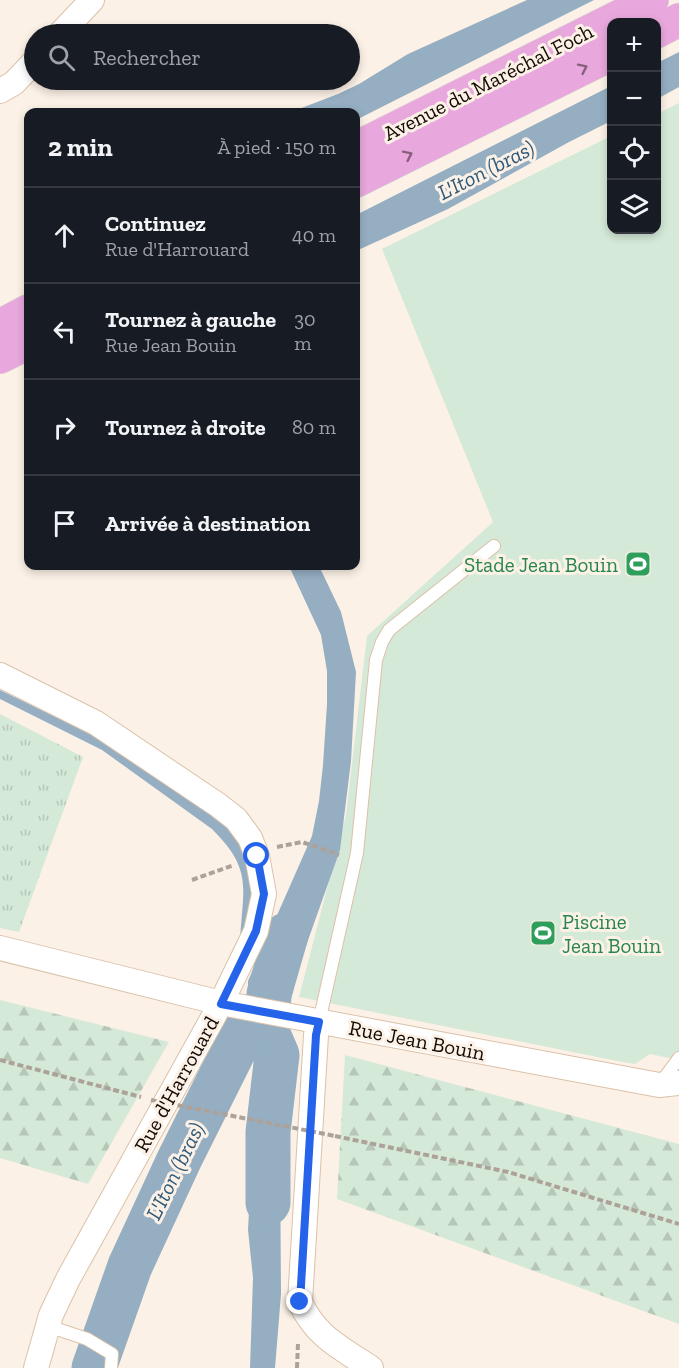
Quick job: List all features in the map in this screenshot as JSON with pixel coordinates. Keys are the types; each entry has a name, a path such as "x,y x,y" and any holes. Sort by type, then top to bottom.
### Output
{"main road":[{"name":"Avenue du Maréchal Foch","path":"360,146 652,0"},
{"path":"661,30 679,20"},
{"name":"Avenue du Maréchal Foch","path":"360,179 607,56"},
{"path":"0,326 24,313"},
{"path":"0,357 24,345"}],"street":[{"path":"69,24 92,0"},
{"path":"0,91 14,83 24,72"},
{"name":"Rue d'Harrouard","path":"0,675 96,723 236,819 250,838 262,874 264,894 229,1005 68,1279 48,1326 36,1368"},
{"name":"Rue Jean Bouin","path":"0,948 229,1005 669,1084 679,1099"},
{"path":"319,1022 315,1044 300,1302 313,1326 319,1332 371,1368"}],"lane":[{"path":"319,1022 357,853 376,660 382,642 389,630 494,546"},
{"path":"669,1084 679,1058"},
{"path":"48,1326 87,1340 112,1354 111,1368"}],"path":[{"path":"302,842 342,856"},
{"path":"192,880 234,865"},
{"path":"0,1060 151,1100 508,1172 679,1224"}],"green space":[{"path":"679,103 679,1060 650,1054 635,1064 299,997 346,815 367,636 493,522 382,249 607,138 607,234 661,234 661,112"},
{"path":"0,714 83,757 19,932 0,928"},
{"path":"0,1000 169,1042 88,1184 0,1158"},
{"path":"345,1055 679,1144 679,1324 337,1199"}],"water":[{"path":"527,0 594,0 360,118 360,108 301,108 346,90 360,90 360,83 408,54"},
{"path":"679,52 679,87 661,97 661,72 661,61"},
{"path":"607,88 607,123 448,209 360,249 360,213"},
{"path":"291,570 321,570 341,612 356,672 351,761 340,850 301,960 291,999 248,989 248,981 312,836 319,801 327,704 327,671 321,635"},
{"path":"0,690 107,742 170,784 229,828 246,853 252,888 247,933 240,940 243,892 240,868 225,843 212,829 102,750 0,699"},
{"path":"236,1026 287,1036 286,1060 291,1073 285,1107 255,1099 256,1044 250,1042 227,1092 202,1087 223,1043 231,1036"},
{"path":"191,1115 212,1120 138,1270 123,1262"},
{"path":"253,1138 279,1144 276,1152 280,1154 281,1294 275,1368 250,1368 253,1278 248,1230"}],"waterway":[{"name":"L'Iton (bras)","path":"268,1203 268,1132 277,1055 267,1032 269,994 286,935"},
{"name":"L'Iton (bras)","path":"94,1368 130,1266 179,1160 242,1034"}],"place":[{"name":"Stade Jean Bouin","path":"638,564"},
{"name":"Piscine Jean Bouin","path":"543,933"}],"route":[{"path":"257,856 264,894 256,931 221,1004 319,1022 316,1035 300,1302"}]}
